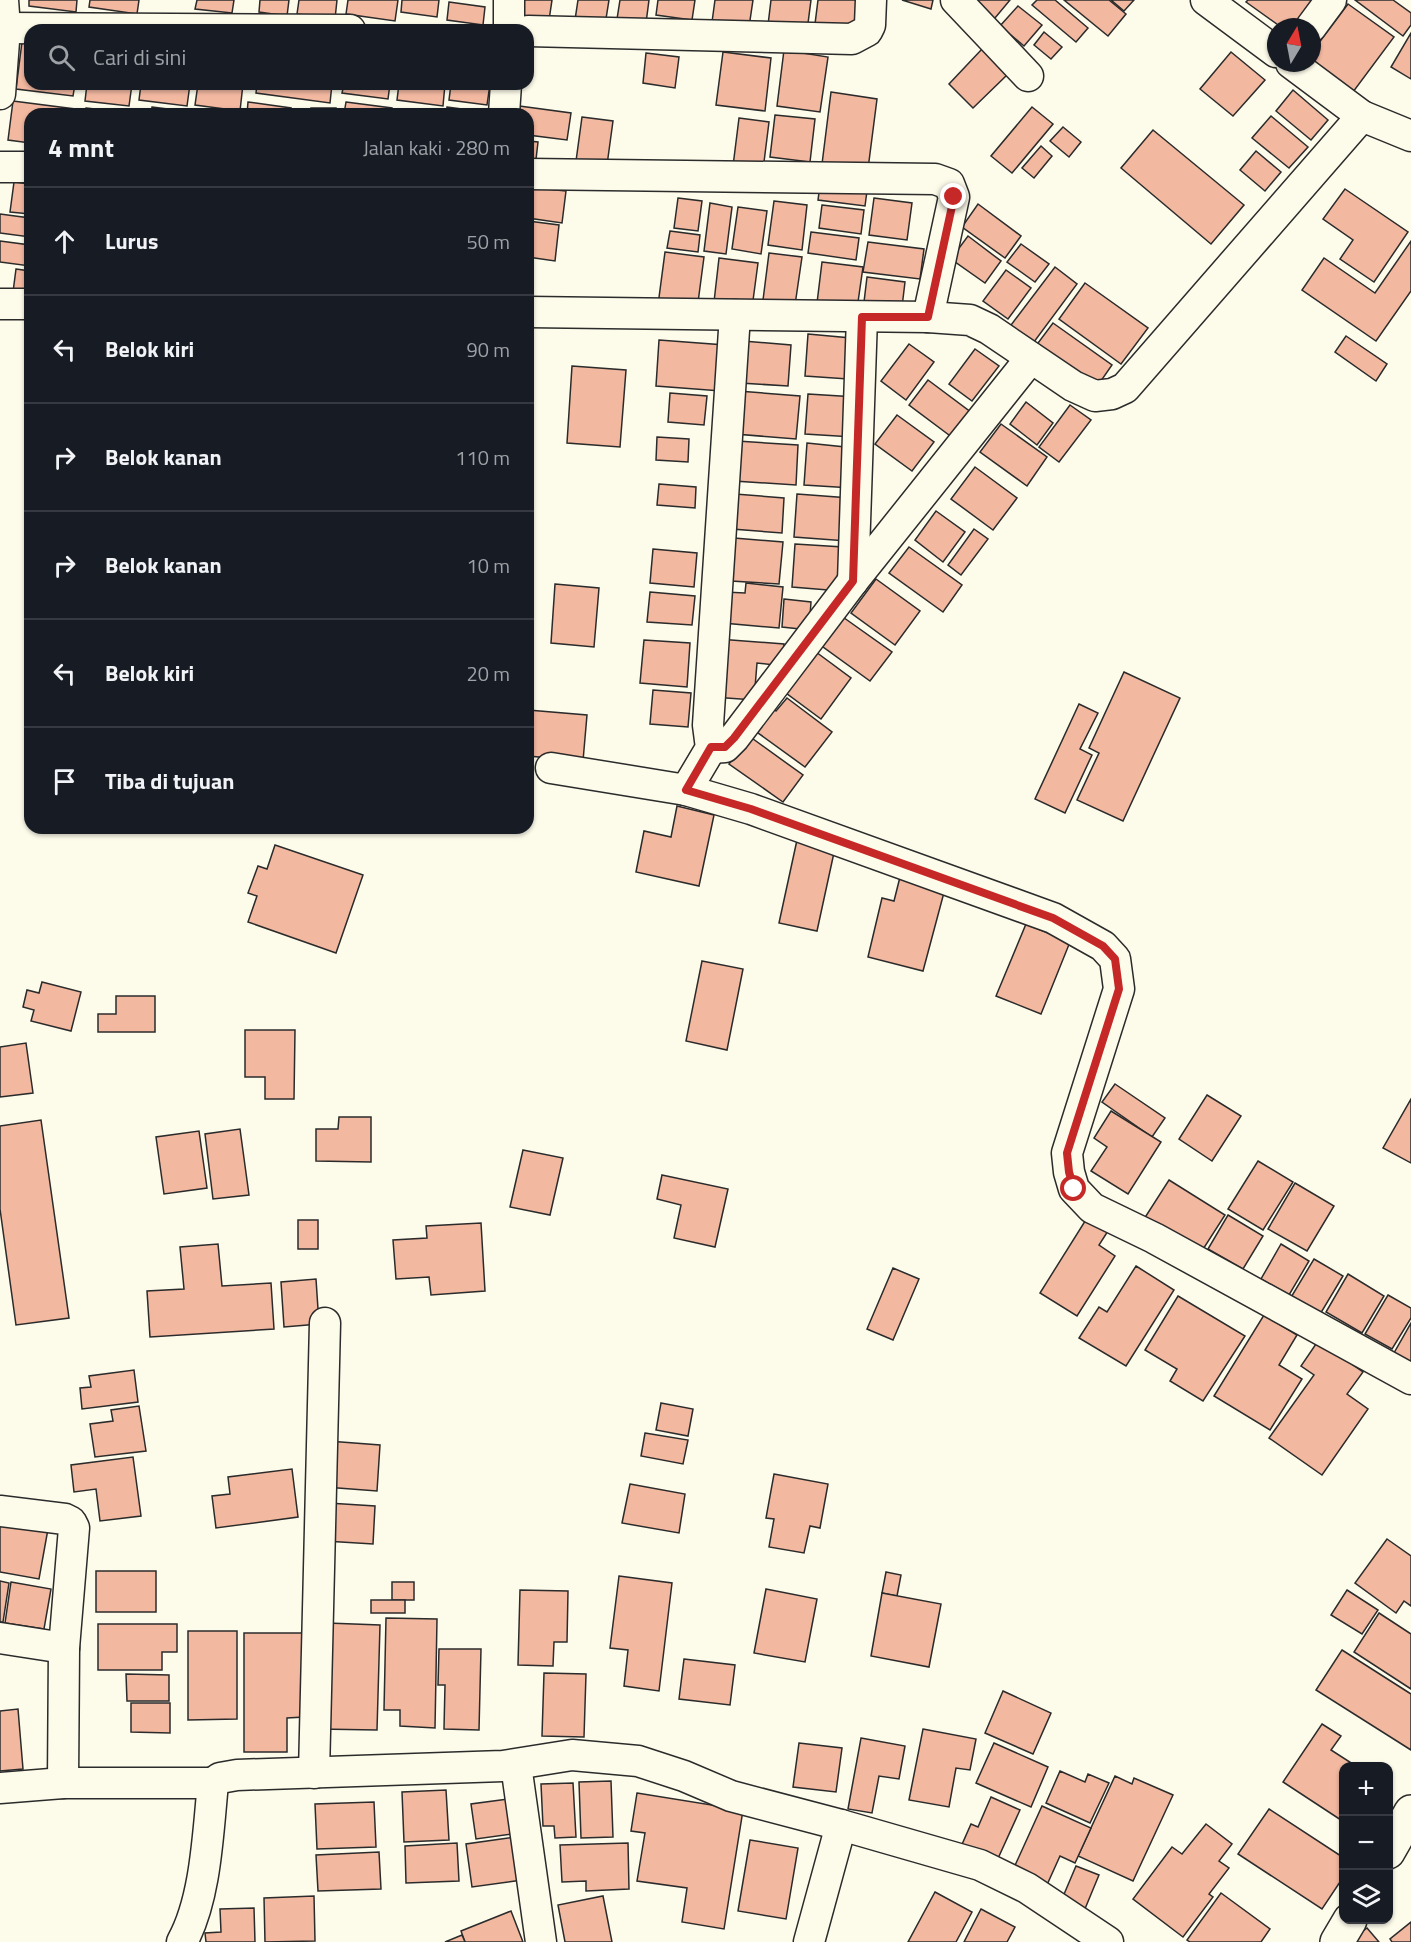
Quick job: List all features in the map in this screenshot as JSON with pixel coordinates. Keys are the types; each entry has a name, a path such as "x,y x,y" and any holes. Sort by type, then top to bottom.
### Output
{"street":[{"path":"509,0 509,24"},
{"path":"534,32 852,39 867,31 870,25 871,0"},
{"path":"956,0 1028,76"},
{"path":"1206,0 1267,45"},
{"path":"1318,18 1331,0"},
{"path":"0,94 4,14 220,24"},
{"path":"1303,72 1362,116 1411,136"},
{"path":"504,108 506,90"},
{"path":"534,312 928,317 970,320 989,329 1073,386 1095,396 1112,394 1125,388 1362,116"},
{"path":"0,167 24,167"},
{"path":"534,174 935,179 949,184 954,197 928,317"},
{"path":"0,304 24,304"},
{"path":"686,790 711,747 708,725 735,315"},
{"path":"853,581 862,317"},
{"path":"711,747 725,747 734,738 853,581 1031,358"},
{"path":"551,768 686,790 751,809 1053,918 1103,946 1115,959 1119,989 1067,1153 1074,1189 1092,1208 1154,1238 1411,1379"},
{"path":"314,1773 325,1323"},
{"path":"0,1511 65,1519 71,1522 74,1528 64,1648 63,1783"},
{"path":"0,1638 64,1648"},
{"path":"0,1788 63,1783 213,1783 220,1778 237,1774 516,1765 572,1755 638,1761 684,1776 731,1797 841,1825 980,1865 1027,1888 1108,1942"},
{"path":"516,1765 541,1942"},
{"path":"182,1942 189,1931 202,1880 213,1783"},
{"path":"1393,1845 1411,1812"},
{"path":"809,1942 841,1825"},
{"path":"1337,1942 1348,1924"}],"building":[{"path":"29,0 77,0 76,12 29,6"},
{"path":"90,0 139,0 137,14 89,7"},
{"path":"197,0 234,0 232,13 195,9"},
{"path":"260,0 289,0 287,16 259,12"},
{"path":"299,0 337,0 335,19 297,14"},
{"path":"348,0 398,0 395,21 346,14"},
{"path":"402,0 439,0 437,17 401,12"},
{"path":"516,0 552,0 548,27 513,22"},
{"path":"578,0 609,0 605,25 575,20"},
{"path":"620,0 649,0 646,23 617,19"},
{"path":"658,0 695,0 692,20 656,15"},
{"path":"715,0 753,0 749,27 712,22"},
{"path":"771,0 811,0 807,31 768,25"},
{"path":"818,0 861,0 858,29 815,24"},
{"path":"902,0 933,0 931,9"},
{"path":"961,0 1010,0 990,24"},
{"path":"1037,0 1055,0 1088,28 1076,42 1032,5"},
{"path":"1064,0 1109,0 1126,14 1108,36"},
{"path":"1111,0 1134,0 1124,11"},
{"path":"1248,0 1318,0 1304,18 1268,18 1246,2"},
{"path":"1355,0 1393,0 1411,13 1411,25 1403,36"},
{"path":"449,2 485,7 483,24 447,20"},
{"path":"1348,4 1394,37 1353,92 1321,69 1321,40"},
{"path":"1018,6 1042,25 1024,46 1000,26"},
{"path":"1044,32 1062,47 1051,59 1034,45"},
{"path":"1411,33 1411,79 1391,67"},
{"path":"22,42 24,42 24,90 16,89"},
{"path":"982,49 1008,74 973,108 949,84"},
{"path":"784,50 828,57 820,112 777,106"},
{"path":"723,52 771,58 765,111 716,105"},
{"path":"1231,52 1265,80 1233,116 1200,89"},
{"path":"646,53 679,57 675,88 643,83"},
{"path":"24,90 74,90 73,96"},
{"path":"86,90 131,90 129,106 85,101"},
{"path":"140,90 189,90 187,106 139,100"},
{"path":"197,90 242,90 240,108 195,105"},
{"path":"256,90 331,90 330,103 256,93"},
{"path":"343,90 389,90 388,99 342,93"},
{"path":"398,90 444,90 443,106 397,100"},
{"path":"450,90 489,90 487,105 449,100"},
{"path":"1293,90 1328,120 1311,140 1276,111"},
{"path":"831,92 877,99 868,169 822,164"},
{"path":"13,101 67,108 24,108 24,142 8,140"},
{"path":"248,102 291,108 248,108"},
{"path":"346,102 392,108 345,108"},
{"path":"512,105 571,113 567,140 534,136 534,108 512,108"},
{"path":"1032,107 1053,124 1012,173 991,156"},
{"path":"775,115 815,119 810,162 770,157"},
{"path":"1271,116 1308,147 1289,168 1252,138"},
{"path":"582,117 613,121 607,165 576,161"},
{"path":"739,118 769,122 763,170 733,166"},
{"path":"1063,127 1081,142 1069,157 1050,141"},
{"path":"1153,130 1244,205 1211,244 1121,168"},
{"path":"534,142 538,142 534,168"},
{"path":"1041,146 1052,156 1034,178 1022,168"},
{"path":"1256,151 1281,172 1265,191 1240,170"},
{"path":"14,182 24,183 24,213 10,212"},
{"path":"820,185 867,191 865,206 818,200"},
{"path":"534,188 566,191 562,223 534,219"},
{"path":"1345,189 1408,232 1374,282 1340,259 1353,240 1323,219"},
{"path":"678,198 702,201 698,231 674,228"},
{"path":"874,198 912,203 907,240 869,235"},
{"path":"774,201 807,205 802,250 768,245"},
{"path":"710,203 732,207 726,254 704,251"},
{"path":"978,204 1021,236 1005,258 962,227"},
{"path":"822,205 864,210 861,234 819,228"},
{"path":"738,207 767,211 761,254 732,249"},
{"path":"0,214 24,217 24,236 0,233"},
{"path":"534,222 559,225 555,261 534,258"},
{"path":"670,231 700,235 698,252 667,248"},
{"path":"811,232 859,238 856,260 808,253"},
{"path":"968,236 1001,261 985,283 951,259"},
{"path":"0,241 24,244 24,265 0,262"},
{"path":"1411,241 1411,291 1376,341 1302,290 1324,258 1375,293"},
{"path":"868,242 924,249 920,279 863,272"},
{"path":"1021,244 1049,264 1035,282 1007,262"},
{"path":"665,252 704,257 697,310 658,305"},
{"path":"769,253 802,257 795,305 763,300"},
{"path":"719,258 758,263 752,308 714,302"},
{"path":"822,262 863,267 857,309 817,303"},
{"path":"1055,267 1077,284 1031,346 1008,329"},
{"path":"16,269 24,270 24,293 13,292"},
{"path":"1006,270 1031,288 1008,319 983,301"},
{"path":"867,277 905,282 902,307 864,302"},
{"path":"1085,283 1148,328 1121,364 1059,319"},
{"path":"1053,323 1112,365 1094,391 1035,347"},
{"path":"808,334 851,338 848,379 805,376"},
{"path":"1346,336 1387,364 1376,381 1335,352"},
{"path":"659,340 725,345 721,391 656,386"},
{"path":"743,341 791,345 788,386 740,383"},
{"path":"909,344 934,362 906,400 881,381"},
{"path":"975,349 999,366 972,401 949,384"},
{"path":"572,366 626,370 620,447 567,443"},
{"path":"928,380 972,413 953,438 909,405"},
{"path":"738,391 800,396 796,439 735,434"},
{"path":"670,393 707,396 704,425 668,422"},
{"path":"808,394 856,397 853,437 805,434"},
{"path":"1026,402 1053,423 1037,445 1010,424"},
{"path":"1070,405 1091,420 1059,462 1039,447"},
{"path":"897,415 934,442 912,471 875,444"},
{"path":"1001,424 1047,457 1027,486 980,452"},
{"path":"657,437 689,439 688,462 656,460"},
{"path":"737,441 798,445 796,485 734,481"},
{"path":"807,443 855,448 852,488 804,485"},
{"path":"975,467 1017,498 993,530 951,499"},
{"path":"659,484 696,487 695,508 657,505"},
{"path":"735,494 784,498 782,533 732,529"},
{"path":"797,494 850,498 847,541 794,537"},
{"path":"936,511 965,532 943,562 915,540"},
{"path":"974,529 988,539 961,575 948,565"},
{"path":"734,538 783,542 779,584 731,581"},
{"path":"795,544 843,547 840,591 792,587"},
{"path":"909,547 962,585 943,612 889,573"},
{"path":"653,549 697,553 694,587 650,583"},
{"path":"876,579 920,611 895,645 851,613"},
{"path":"746,583 783,587 779,628 723,623 725,592 745,593"},
{"path":"555,584 599,588 594,647 551,643"},
{"path":"650,592 695,596 692,625 647,622"},
{"path":"784,599 811,602 809,630 782,627"},
{"path":"840,615 892,652 870,681 819,644"},
{"path":"718,639 784,644 782,666 757,663 754,700 713,697"},
{"path":"644,640 690,643 687,687 640,683"},
{"path":"816,652 851,678 821,719 786,693"},
{"path":"1124,672 1180,698 1123,821 1077,800 1099,753 1089,748"},
{"path":"653,690 691,693 688,727 650,724"},
{"path":"787,698 832,732 805,767 754,730 771,707 776,711"},
{"path":"1079,704 1098,713 1080,749 1092,755 1065,813 1035,799"},
{"path":"534,711 587,715 583,761 534,757"},
{"path":"749,736 803,775 783,802 729,764"},
{"path":"677,806 714,815 699,886 636,872 644,831 671,837"},
{"path":"797,840 835,848 817,931 779,923"},
{"path":"275,845 363,875 336,953 248,922 257,896 248,893 258,866 267,869"},
{"path":"901,873 946,885 923,971 868,957 882,898 894,901"},
{"path":"1026,924 1070,942 1041,1014 996,996"},
{"path":"702,961 743,969 727,1050 686,1041"},
{"path":"42,982 81,992 71,1031 31,1021 34,1010 23,1007 27,990 39,993"},
{"path":"116,996 155,996 155,1032 98,1032 98,1014 116,1014"},
{"path":"245,1030 295,1030 294,1099 265,1099 265,1077 245,1077"},
{"path":"26,1043 33,1093 0,1097 0,1047"},
{"path":"1115,1084 1165,1118 1152,1137 1102,1102"},
{"path":"1207,1095 1241,1116 1212,1161 1179,1139"},
{"path":"1411,1099 1411,1163 1383,1148"},
{"path":"1111,1111 1161,1142 1128,1194 1091,1171 1107,1147 1094,1138"},
{"path":"339,1117 371,1117 371,1162 316,1161 316,1129 338,1129"},
{"path":"41,1120 69,1318 16,1325 0,1209 0,1126"},
{"path":"240,1129 249,1195 213,1199 205,1134"},
{"path":"199,1131 207,1188 164,1194 156,1137"},
{"path":"523,1150 563,1158 550,1215 510,1207"},
{"path":"1258,1161 1293,1182 1263,1230 1228,1209"},
{"path":"662,1175 728,1189 715,1247 674,1238 681,1205 657,1199"},
{"path":"1169,1180 1225,1215 1200,1254 1144,1219"},
{"path":"1295,1183 1334,1206 1307,1251 1268,1229"},
{"path":"1228,1215 1263,1236 1243,1269 1208,1249"},
{"path":"1087,1218 1108,1231 1099,1245 1115,1256 1077,1316 1040,1293"},
{"path":"298,1220 318,1220 318,1249 298,1249"},
{"path":"481,1223 485,1291 431,1295 429,1277 396,1279 393,1240 427,1238 426,1226"},
{"path":"218,1244 222,1286 271,1283 274,1329 150,1337 147,1291 184,1289 180,1247"},
{"path":"1281,1244 1309,1261 1289,1295 1261,1279"},
{"path":"1314,1259 1343,1276 1319,1316 1290,1299"},
{"path":"1136,1266 1174,1290 1126,1366 1079,1338 1099,1307 1107,1312"},
{"path":"893,1268 919,1279 893,1340 867,1329"},
{"path":"1348,1274 1384,1296 1362,1333 1326,1312"},
{"path":"316,1279 319,1324 284,1327 281,1282"},
{"path":"1388,1295 1411,1308 1411,1318 1392,1349 1365,1334"},
{"path":"1178,1296 1245,1336 1203,1401 1170,1381 1177,1369 1145,1350"},
{"path":"1264,1315 1297,1335 1279,1365 1302,1379 1270,1430 1214,1396"},
{"path":"1411,1323 1411,1362 1394,1353"},
{"path":"1318,1341 1363,1372 1347,1394 1368,1409 1322,1475 1269,1438 1314,1375 1301,1366"},
{"path":"134,1370 138,1402 82,1409 80,1388 91,1387 89,1376"},
{"path":"661,1403 693,1409 688,1436 656,1430"},
{"path":"139,1406 146,1451 95,1457 90,1424 113,1421 111,1410"},
{"path":"645,1433 688,1440 683,1464 641,1456"},
{"path":"328,1441 380,1445 377,1491 325,1487"},
{"path":"133,1457 141,1516 100,1521 96,1489 74,1492 71,1465"},
{"path":"292,1469 298,1517 216,1528 212,1496 230,1494 228,1477"},
{"path":"774,1474 828,1484 820,1528 810,1526 804,1553 769,1547 774,1519 766,1518"},
{"path":"630,1484 685,1494 679,1533 622,1523"},
{"path":"328,1503 375,1506 373,1544 325,1541"},
{"path":"0,1520 48,1529 39,1579 0,1572"},
{"path":"1387,1539 1411,1556 1411,1606 1404,1601 1396,1613 1355,1583"},
{"path":"96,1571 156,1571 156,1612 96,1612"},
{"path":"886,1572 901,1575 897,1596 882,1593"},
{"path":"619,1576 672,1583 659,1691 624,1686 628,1650 610,1648"},
{"path":"0,1581 9,1583 3,1622 0,1622"},
{"path":"11,1582 51,1589 44,1629 5,1623"},
{"path":"392,1582 414,1582 414,1600 392,1600"},
{"path":"766,1589 817,1599 805,1662 754,1653"},
{"path":"520,1590 568,1591 567,1642 554,1642 553,1666 518,1665"},
{"path":"1347,1590 1378,1610 1362,1634 1331,1615"},
{"path":"882,1593 941,1604 929,1667 871,1656"},
{"path":"371,1600 405,1600 405,1613 371,1613"},
{"path":"1379,1613 1411,1634 1411,1689 1354,1652"},
{"path":"386,1618 437,1619 435,1728 400,1726 400,1710 384,1710"},
{"path":"327,1623 380,1625 377,1730 318,1729"},
{"path":"98,1624 177,1624 177,1652 162,1652 162,1670 98,1670"},
{"path":"188,1631 237,1631 237,1719 188,1720"},
{"path":"244,1633 304,1633 304,1717 287,1718 287,1752 244,1752"},
{"path":"439,1649 481,1649 479,1730 444,1729 445,1685 438,1685"},
{"path":"1342,1650 1411,1694 1411,1750 1316,1690"},
{"path":"684,1659 735,1665 730,1705 679,1699"},
{"path":"544,1673 586,1674 584,1737 542,1736"},
{"path":"126,1674 169,1675 169,1701 127,1701"},
{"path":"1003,1691 1051,1713 1033,1754 985,1733"},
{"path":"131,1703 170,1703 170,1733 131,1732"},
{"path":"18,1709 23,1769 0,1771 0,1711"},
{"path":"1322,1724 1341,1736 1331,1750 1350,1762 1339,1762 1339,1819 1283,1782"},
{"path":"923,1729 976,1739 970,1770 956,1768 949,1807 909,1800"},
{"path":"861,1738 905,1746 899,1779 879,1776 872,1813 848,1809"},
{"path":"799,1743 842,1748 836,1792 793,1787"},
{"path":"994,1743 1048,1767 1031,1807 976,1783"},
{"path":"1060,1771 1085,1782 1088,1774 1109,1783 1090,1823 1046,1803"},
{"path":"1115,1776 1132,1784 1134,1778 1173,1795 1133,1881 1078,1856"},
{"path":"611,1781 613,1837 581,1838 579,1782"},
{"path":"573,1783 576,1837 555,1838 554,1826 543,1826 541,1784"},
{"path":"446,1790 449,1840 404,1842 402,1792"},
{"path":"637,1793 743,1810 724,1929 682,1922 687,1888 637,1881 645,1833 631,1831"},
{"path":"991,1797 1020,1810 995,1865 960,1849 971,1824 978,1827"},
{"path":"515,1798 520,1833 476,1839 471,1804"},
{"path":"374,1802 376,1847 317,1849 315,1804"},
{"path":"1042,1806 1091,1828 1075,1863 1060,1856 1046,1887 1012,1872"},
{"path":"1269,1809 1339,1855 1339,1884 1322,1909 1238,1854"},
{"path":"1206,1824 1232,1844 1219,1861 1229,1868 1209,1894 1213,1897 1183,1937 1133,1899 1172,1847 1182,1854"},
{"path":"523,1836 529,1879 472,1887 466,1844"},
{"path":"750,1840 798,1848 786,1919 738,1911"},
{"path":"457,1843 459,1881 406,1883 405,1846"},
{"path":"628,1843 629,1889 586,1891 586,1881 562,1882 560,1845"},
{"path":"379,1852 381,1889 318,1891 316,1855"},
{"path":"1076,1866 1099,1875 1082,1916 1059,1906"},
{"path":"935,1892 972,1912 956,1942 908,1942"},
{"path":"1221,1893 1270,1929 1261,1942 1190,1942 1187,1940"},
{"path":"314,1896 315,1941 265,1942 264,1898"},
{"path":"603,1896 612,1942 565,1942 558,1905"},
{"path":"254,1908 255,1942 206,1942 205,1933 221,1932 220,1909"},
{"path":"981,1909 1015,1927 1007,1942 964,1942"},
{"path":"511,1911 523,1942 465,1942 461,1931"},
{"path":"1411,1922 1411,1942 1392,1942 1390,1939"},
{"path":"1367,1928 1379,1942 1352,1942 1351,1940"},
{"path":"462,1935 465,1942 445,1942"}],"route":[{"path":"954,197 928,317 862,317 853,581 734,738 725,747 711,747 686,790 751,809 1053,918 1103,946 1115,959 1119,989 1067,1153 1074,1189"}]}
